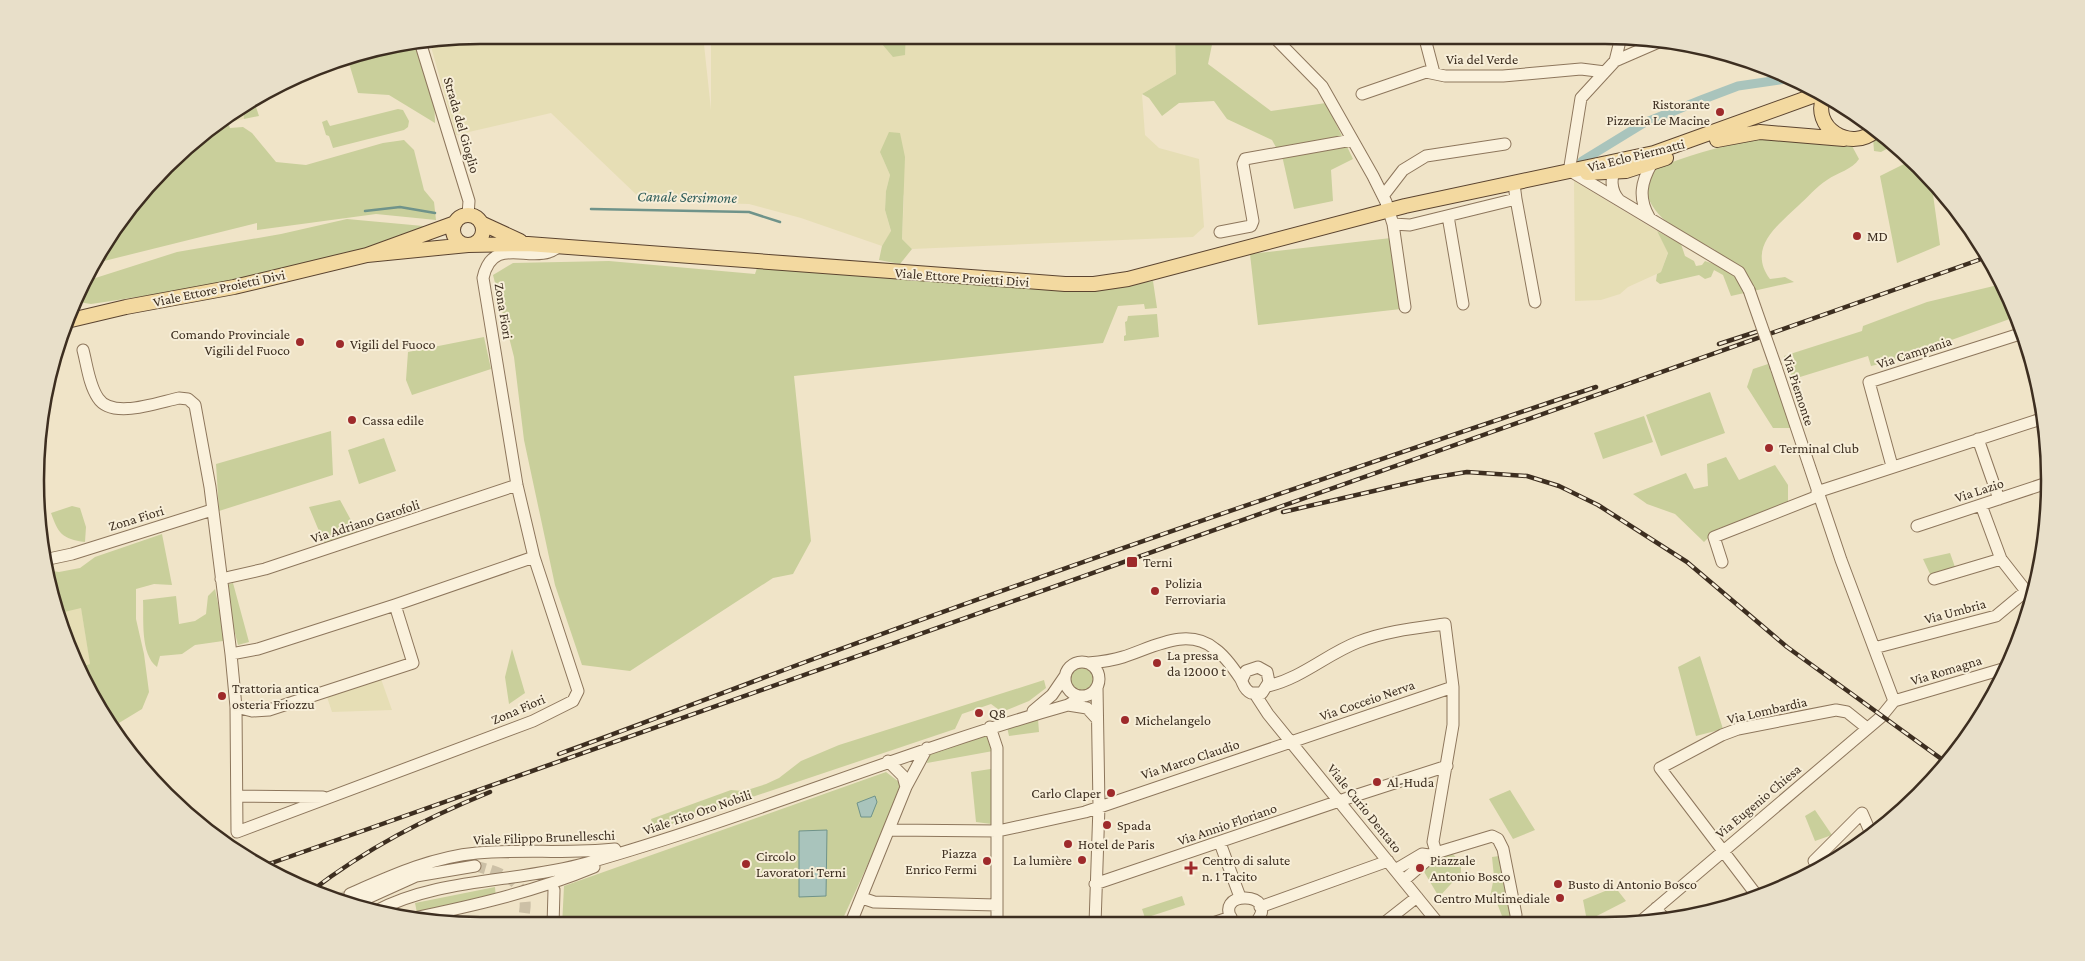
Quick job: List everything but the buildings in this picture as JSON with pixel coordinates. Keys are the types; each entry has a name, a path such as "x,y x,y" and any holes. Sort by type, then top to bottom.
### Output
{"main road":[{"name":"Via Eclo Piermatti","path":"1572,172 1614,172 1814,97"},
{"name":"Via Eclo Piermatti","path":"1822,101 1823,120 1828,128 1844,139"},
{"name":"Via Eclo Piermatti","path":"1572,172 1653,158 1752,132 1844,139 1858,139 1869,133"},
{"name":"Viale Ettore Proietti Divi","path":"366,255 468,245 528,244 919,274 1065,284 1094,284 1146,274 1389,210 1572,172"},
{"name":"Viale Ettore Proietti Divi","path":"75,318 234,286 366,255 455,223 460,217 468,215 476,217 481,223 509,237 528,244"},
{"path":"455,223 455,238 468,245 476,242 482,236 481,223"}],"street":[{"path":"1281,44 1322,86 1338,111 1383,196 1393,224 1405,307"},
{"path":"1426,44 1434,73"},
{"path":"1615,61 1619,45"},
{"path":"1572,172 1570,166 1581,98 1615,61 1649,46"},
{"name":"Strada del Gioglio","path":"422,47 468,201 468,215"},
{"name":"Via del Verde","path":"1362,94 1426,72 1445,76 1502,76 1581,69 1605,72"},
{"path":"1220,232 1251,226 1253,221 1243,164 1245,159 1352,140"},
{"path":"1383,196 1403,170 1426,156 1505,144"},
{"path":"1650,218 1642,205 1641,191 1645,175 1653,158"},
{"name":"Via Piemonte","path":"1572,172 1739,272 1749,290 1818,494 1894,701"},
{"path":"1614,172 1614,194 1620,201"},
{"path":"1514,184 1535,302"},
{"path":"1393,224 1410,226 1516,199"},
{"path":"1448,216 1463,304"},
{"name":"Zona Fiori","path":"51,559 72,554 212,510 236,707 237,832 533,721 573,701 578,690 534,557 517,485 483,278 486,266 496,257 512,252 548,253 560,246"},
{"name":"Via Campania","path":"1892,466 1868,382 2016,335"},
{"path":"83,350 94,391 99,400 110,408 126,409 179,398 188,399 195,405 212,510"},
{"path":"1722,562 1714,537 1892,466 2037,420"},
{"path":"1978,439 1999,499"},
{"name":"Via Adriano Garofoli","path":"220,579 238,577 292,561 517,485"},
{"name":"Via Lazio","path":"1917,526 2041,485"},
{"name":"Via Umbria","path":"1874,648 1996,616 2026,591 2001,559 1981,505"},
{"path":"231,654 258,648 395,605 534,557"},
{"path":"1934,579 2001,559"},
{"path":"236,707 252,710 269,710 413,663 395,605"},
{"path":"1263,690 1287,681 1358,642 1401,630 1445,624 1453,687 1453,725 1447,766 1433,842 1433,853 1404,880"},
{"name":"Viale Curio Dentato","path":"1124,657 1148,647 1176,640 1191,639 1204,642 1216,649 1242,680 1244,688 1263,690"},
{"path":"1124,657 1110,668 1091,694 1082,696 1071,693 1065,682 1065,676 1074,664 1124,657"},
{"name":"Viale Curio Dentato","path":"1224,660 1265,670 1269,679 1263,690 1268,714 1433,917"},
{"path":"1088,663 1097,670 1098,684 1099,806 1095,917"},
{"path":"1242,680 1243,675 1251,668"},
{"name":"Via Romagna","path":"1894,701 1998,670"},
{"name":"Viale Tito Oro Nobili","path":"1023,717 1041,707 1065,676"},
{"name":"Via Cocceio Nerva","path":"1291,742 1453,687"},
{"name":"Viale Tito Oro Nobili","path":"385,907 403,898 426,891 559,870 646,846 888,761 990,727 1068,705 1082,696"},
{"name":"Via Eugenio Chiesa","path":"1648,915 1867,728 1894,701"},
{"path":"1068,705 1087,708 1097,719"},
{"name":"Via Lombardia","path":"1723,850 1660,768 1722,735 1738,729 1836,710 1847,712 1867,728"},
{"path":"990,727 997,748 997,917"},
{"name":"Via Marco Claudio","path":"998,831 1085,812 1291,742"},
{"path":"854,917 906,787 927,748"},
{"path":"888,761 903,776 906,787"},
{"name":"Via Annio Floriano","path":"1095,884 1220,843 1339,800 1447,766"},
{"name":"Zona Fiori","path":"237,796 332,797"},
{"path":"1816,863 1814,861 1862,813 1869,828"},
{"path":"890,830 998,831"},
{"path":"1260,907 1422,854 1433,853 1492,836 1498,839 1503,849 1516,917"},
{"path":"1220,843 1240,897"},
{"name":"Viale Filippo Brunelleschi","path":"354,898 413,867 476,853 537,851 581,853 646,846"},
{"name":"Viale Filippo Brunelleschi","path":"430,914 551,885 646,846"},
{"path":"1723,850 1753,891"},
{"name":"Viale Filippo Brunelleschi","path":"354,898 416,876 475,866"},
{"path":"553,917 554,890"},
{"path":"1233,917 1232,904 1240,897 1250,897 1260,907 1260,917"},
{"path":"1392,917 1417,897"},
{"path":"862,898 874,902 997,905"},
{"path":"1656,908 1661,914"}],"shaded area":[{"path":"480,44 704,44 711,110 711,44 882,44 905,54 906,44 1175,44 1176,74 1142,94 1145,135 1159,148 1199,159 1204,227 1193,237 912,249 902,239 904,196 880,152 890,175 886,191 885,210 891,232 882,246 801,218 749,204 643,201 551,113 456,135 431,46"},
{"path":"244,113 244,119 231,122"},
{"path":"1574,181 1657,231 1668,252 1661,272 1628,287 1620,294 1601,300 1575,301"},
{"path":"81,607 90,664 85,665 64,612"},
{"path":"381,679 392,710 332,712 327,697"}],"green space":[{"path":"882,44 906,44 905,55 893,57"},
{"path":"1175,44 1212,44 1208,64 1271,111 1326,103 1353,159 1331,170 1333,201 1294,209 1283,160 1272,140 1227,119 1214,101 1179,103 1162,116 1149,98 1142,94 1176,74"},
{"path":"417,48 434,95 435,123 389,95 358,93 349,64"},
{"path":"256,106 259,116 244,119 244,113"},
{"path":"398,109 403,110 409,121 408,127 404,130 333,148 322,122 327,120 330,126"},
{"path":"228,124 230,128 243,127 252,133 276,162 306,165 383,143 404,140 414,150 424,190 434,202 436,220 376,214 257,230 257,223 102,261 117,238 152,193 193,152"},
{"path":"889,132 900,133 905,157 902,239 912,249 900,264 879,260 882,246 891,231 885,210 886,191 890,175 880,152"},
{"path":"1873,138 1888,148 1881,152 1874,151"},
{"path":"1759,139 1852,146 1859,159 1853,166 1831,177 1819,186 1767,238 1762,257 1764,268 1770,279 1785,277 1794,282 1731,296 1723,275 1714,270 1711,277 1705,279 1699,275 1660,284 1656,281 1657,274 1661,272 1668,253 1657,231 1681,244 1685,256 1694,261 1696,266 1702,265 1705,261 1720,266 1715,250 1666,221 1655,210 1646,189 1650,175 1662,166 1691,156"},
{"path":"1904,164 1933,193 1940,245 1897,263 1880,176"},
{"path":"347,219 434,227 351,255 265,276 91,304 82,303 93,279 177,252 281,234"},
{"path":"1391,238 1401,309 1258,325 1250,254"},
{"path":"609,261 755,274 757,268 1088,291 1153,281 1157,308 1145,309 1144,304 1118,306 1103,343 794,376 811,541 793,574 773,578 630,671 582,665 555,585 524,440 514,357 493,275 513,263"},
{"path":"1995,286 2010,319 1896,360 1871,366 1868,356 1789,379 1784,356 1862,331 1863,326 1927,302"},
{"path":"1157,314 1159,337 1124,341 1124,336 1126,335 1125,322 1128,316"},
{"path":"484,337 491,369 412,395 406,380 408,352"},
{"path":"1768,364 1792,428 1773,428 1747,387 1753,369"},
{"path":"1710,392 1725,433 1661,456 1646,415"},
{"path":"1644,416 1653,442 1603,459 1594,433"},
{"path":"331,431 333,475 219,511 216,464"},
{"path":"384,438 396,471 359,484 348,450"},
{"path":"1726,457 1739,480 1775,465 1788,485 1788,505 1717,529 1704,542 1675,514 1647,504 1633,494 1686,473 1694,489 1708,486 1707,464"},
{"path":"340,500 358,533 324,543 309,507"},
{"path":"72,506 80,508 86,527 85,542 71,539 62,534 56,526 51,513"},
{"path":"162,534 172,585 154,584 136,589 136,619 144,654 149,692 142,709 118,724 102,699 85,665 90,664 81,608 64,612 53,571 59,572 80,568 95,557"},
{"path":"1950,553 1955,567 1931,576 1923,559"},
{"path":"233,583 249,642 238,645 223,586"},
{"path":"215,589 224,632 223,641 195,645 182,654 160,656 157,667 148,654 145,645 143,600 176,596 179,624 195,621 206,614 208,596"},
{"path":"512,649 525,693 509,704 505,677"},
{"path":"1700,656 1723,729 1696,736 1678,667"},
{"path":"1083,667 1091,671 1095,679 1091,687 1083,691 1075,687 1071,679 1075,671"},
{"path":"1044,680 1046,688 1029,701 1002,712 991,704 962,714 955,729 654,830 651,819 731,790 744,791 766,784 779,778 801,761 839,745"},
{"path":"1038,719 1039,732 1009,736 1007,727"},
{"path":"986,735 993,751 927,763 929,751"},
{"path":"997,768 999,825 976,822 971,772"},
{"name":"Circolo Lavoratori Terni","path":"886,772 899,782 906,781 844,917 562,917 564,886"},
{"path":"1510,790 1535,830 1513,839 1489,799"},
{"path":"1815,810 1832,835 1815,841 1805,816"},
{"path":"1451,852 1461,863 1461,873 1439,897 1423,870"},
{"path":"1499,856 1514,917 1500,917 1502,916 1497,903 1490,897 1494,877 1492,857"},
{"path":"495,887 496,899 417,913 415,903"},
{"path":"1615,887 1626,901 1595,917 1586,917 1583,900"},
{"path":"1182,896 1185,905 1148,917 1145,917 1142,909"}],"water":[{"path":"875,796 877,802 871,817 861,817 857,803"},
{"path":"827,830 826,896 799,897 799,831"}],"waterway":[{"name":"Canale Sersimone","path":"1582,161 1644,123 1738,86 1779,80"},
{"name":"Canale Sersimone","path":"365,211 400,207 435,213"},
{"name":"Canale Sersimone","path":"591,209 749,212 780,222"}],"tunnel":[{"path":"475,866 501,874 516,884 525,898 524,917"},
{"path":"346,896 350,894"}],"railway":[{"path":"270,863 1981,259"},
{"path":"1719,344 1759,331"},
{"path":"559,754 808,661 1102,555 1596,387"},
{"path":"1283,512 1430,478 1467,472 1527,476 1559,486 1598,505 1687,562 1787,647 1941,758"},
{"path":"318,886 375,848 419,824 490,792"}],"place":[{"name":"Ristorante Pizzeria Le Macine","path":"1720,112"},
{"name":"MD","path":"1857,236"},
{"name":"Comando Provinciale Vigili del Fuoco","path":"300,342"},
{"name":"Vigili del Fuoco","path":"340,344"},
{"name":"Cassa edile","path":"352,420"},
{"name":"Terminal Club","path":"1769,448"},
{"name":"Terni","path":"1132,562"},
{"name":"Polizia Ferroviaria","path":"1155,591"},
{"name":"La pressa da 12000 t","path":"1157,663"},
{"name":"Trattoria antica osteria Friozzu","path":"222,696"},
{"name":"Q8","path":"979,713"},
{"name":"Michelangelo","path":"1125,720"},
{"name":"Al-Huda","path":"1377,782"},
{"name":"Carlo Claper","path":"1111,793"},
{"name":"Spada","path":"1107,825"},
{"name":"Hotel de Paris","path":"1068,844"},
{"name":"La lumière","path":"1082,860"},
{"name":"Piazza Enrico Fermi","path":"987,861"},
{"name":"Circolo Lavoratori Terni","path":"746,864"},
{"name":"Centro di salute n. 1 Tacito","path":"1191,868"},
{"name":"Piazzale Antonio Bosco","path":"1420,868"},
{"name":"Busto di Antonio Bosco","path":"1558,884"},
{"name":"Centro Multimediale","path":"1560,898"}]}
